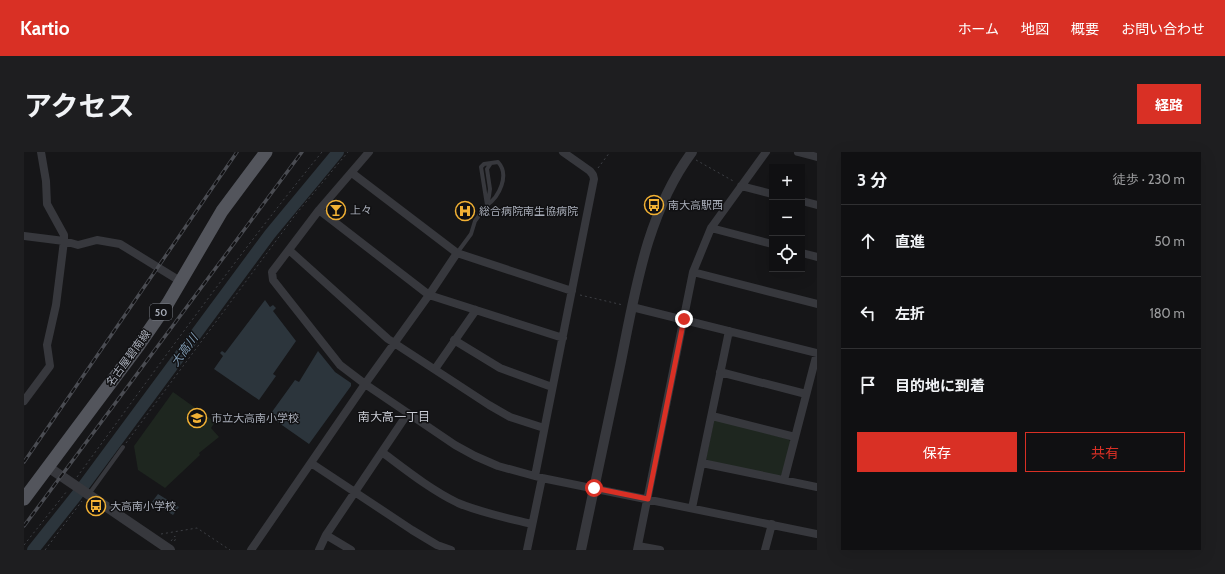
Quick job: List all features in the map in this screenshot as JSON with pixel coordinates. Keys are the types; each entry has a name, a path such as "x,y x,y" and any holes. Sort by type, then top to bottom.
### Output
{"main road":[{"name":"名古屋碧南線","path":"24,499 168,303 222,212 266,152"}],"street":[{"path":"24,401 50,366 47,345 56,305 64,241 64,235 47,204 46,181 42,152"},
{"path":"369,152 319,210 272,272 273,280 340,365 408,413 475,456 498,466 539,477 817,534"},
{"path":"527,550 539,477 544,428 594,180 593,175 563,152"},
{"path":"660,550 638,548 693,272 711,228 766,152"},
{"path":"798,152 817,157"},
{"path":"581,550 632,307 646,248 656,217 688,153"},
{"path":"352,173 457,253 572,291"},
{"path":"741,186 769,193"},
{"path":"805,202 817,205"},
{"path":"319,210 429,295 563,338"},
{"path":"711,228 769,243"},
{"path":"24,236 64,241 78,245 97,240 120,244 180,281"},
{"path":"289,250 388,339 489,405 510,417 544,428"},
{"path":"254,549 365,384 429,295 457,253"},
{"path":"805,253 817,257"},
{"path":"693,272 817,304"},
{"path":"632,307 817,353 784,480"},
{"path":"435,369 476,310"},
{"path":"692,508 729,331"},
{"path":"454,340 500,368 552,387"},
{"path":"720,372 806,394"},
{"path":"319,550 326,535 408,413"},
{"path":"712,416 794,437"},
{"path":"382,452 431,487 458,502 485,513 532,524"},
{"path":"311,463 412,530 437,545 451,550"},
{"path":"702,463 817,487"},
{"path":"48,467 168,545"},
{"path":"765,550 772,524"},
{"path":"326,535 351,550"}],"lane":[{"path":"457,253 471,234 475,221 487,205 493,201 502,186 503,178 498,162 484,164 481,167 487,205"},
{"path":"86,492 124,447"}],"path":[{"path":"24,545 73,484 229,271 322,152"},
{"path":"124,447 296,214 348,152"},
{"path":"593,175 610,152"},
{"path":"688,153 741,186"},
{"path":"572,291 578,295 632,307"},
{"path":"44,550 83,499 86,492"},
{"path":"159,534 197,528 230,550"}],"shaded area":[{"path":"265,300 270,307 273,305 276,308 273,311 296,341 273,374 276,376 259,400 214,369 223,356 220,353 222,351 225,353"},
{"path":"318,351 335,372 351,383 351,386 309,444 269,416 295,380 299,382"},
{"path":"173,392 215,422 211,428 219,437 199,453 200,455 165,488 138,470 134,446"},
{"path":"716,420 788,439 791,442 783,474 779,476 709,461 706,459 714,421"},
{"path":"158,494 179,507 173,515 152,502"}],"waterway":[{"name":"大高川","path":"33,550 76,496 270,234 338,152"}],"railway":[{"path":"24,462 237,152"},
{"path":"24,526 302,152"}],"place":[{"name":"南大高駅西","path":"654,205"},
{"name":"上々","path":"336,210"},
{"name":"総合病院南生協病院","path":"465,211"},
{"name":"市立大高南小学校","path":"197,418"},
{"name":"大高南小学校","path":"96,506"}],"district":[{"name":"南大高一丁目","path":"394,416"}],"route":[{"path":"594,488 648,499 684,319"}]}
